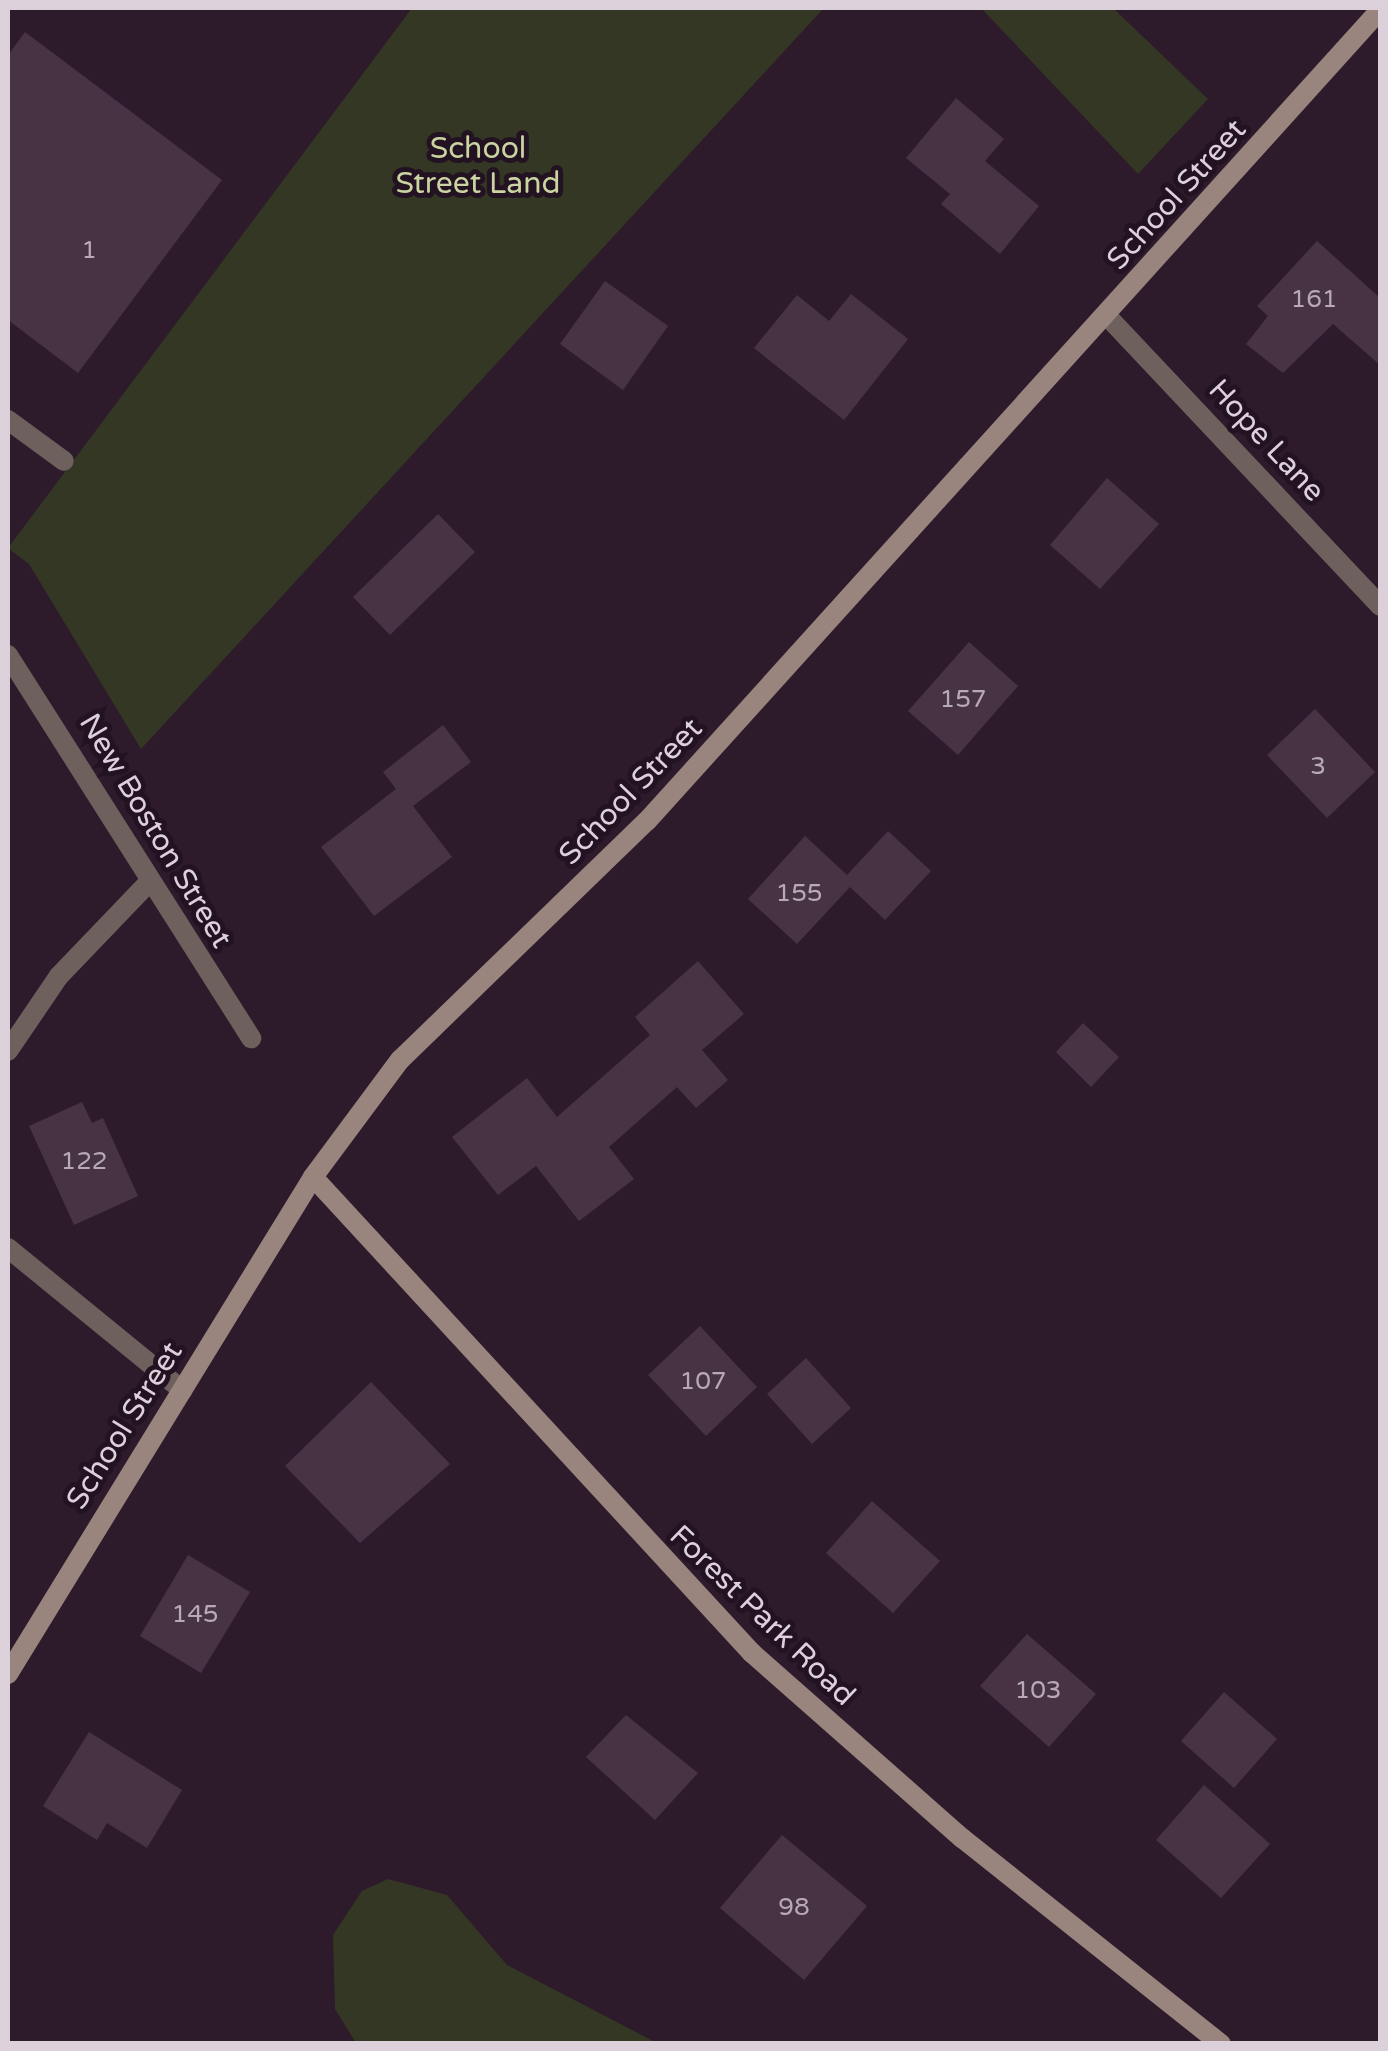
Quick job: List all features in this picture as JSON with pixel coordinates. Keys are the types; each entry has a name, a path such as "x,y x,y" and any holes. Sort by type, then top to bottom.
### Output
{"street":[{"name":"School Street","path":"8,1674 313,1177 400,1060 647,822 1108,316 1380,10"},
{"name":"Hope Lane","path":"1108,316 1380,606"},
{"path":"8,420 64,461"},
{"name":"New Boston Street","path":"8,655 250,1038"},
{"path":"8,1051 59,976 150,881"},
{"name":"Forest Park Road","path":"313,1177 752,1653 962,1838 1222,2044"},
{"path":"8,1248 182,1390"}],"green space":[{"name":"School Street Land","path":"412,8 824,8 141,749 29,564 8,548"},
{"path":"981,8 1113,8 1208,99 1138,174"},
{"path":"388,1879 447,1895 507,1965 657,2043 356,2043 335,2009 333,1935 362,1891"}],"building":[{"path":"25,32 222,180 78,373 8,320 8,55"},
{"path":"956,98 1004,139 985,161 1039,206 1000,254 941,204 950,194 906,158"},
{"path":"1317,241 1380,298 1380,365 1333,324 1283,373 1246,344 1268,316 1257,306"},
{"path":"605,281 668,326 623,390 560,344"},
{"path":"851,294 908,339 844,420 754,348 797,295 829,321"},
{"path":"1107,478 1159,524 1100,589 1050,545"},
{"path":"438,514 475,552 390,635 353,597"},
{"path":"969,642 1018,686 958,755 908,711"},
{"path":"1315,709 1375,772 1327,818 1267,755"},
{"path":"443,725 471,762 413,806 452,857 374,916 321,847 396,789 383,772"},
{"path":"888,831 931,871 885,920 850,887 797,944 748,899 805,836 847,875"},
{"path":"698,961 744,1014 702,1050 728,1080 696,1108 677,1087 609,1147 634,1179 579,1221 536,1166 498,1195 452,1137 527,1078 557,1117 650,1035 635,1017"},
{"path":"1083,1023 1119,1057 1091,1087 1056,1052"},
{"path":"82,1102 92,1123 103,1118 138,1196 74,1225 29,1126"},
{"path":"700,1326 757,1387 706,1436 648,1375"},
{"path":"806,1358 851,1408 812,1444 767,1394"},
{"path":"371,1382 450,1464 360,1543 285,1466"},
{"path":"872,1501 940,1561 893,1613 826,1553"},
{"path":"188,1555 250,1592 201,1673 140,1636"},
{"path":"1027,1634 1096,1694 1049,1747 980,1686"},
{"path":"1224,1692 1277,1739 1234,1788 1181,1741"},
{"path":"626,1715 698,1773 655,1820 586,1757"},
{"path":"89,1732 182,1790 147,1848 107,1823 97,1840 43,1806"},
{"path":"1204,1785 1270,1844 1221,1898 1156,1840"},
{"path":"782,1835 867,1906 804,1980 720,1908"}]}
